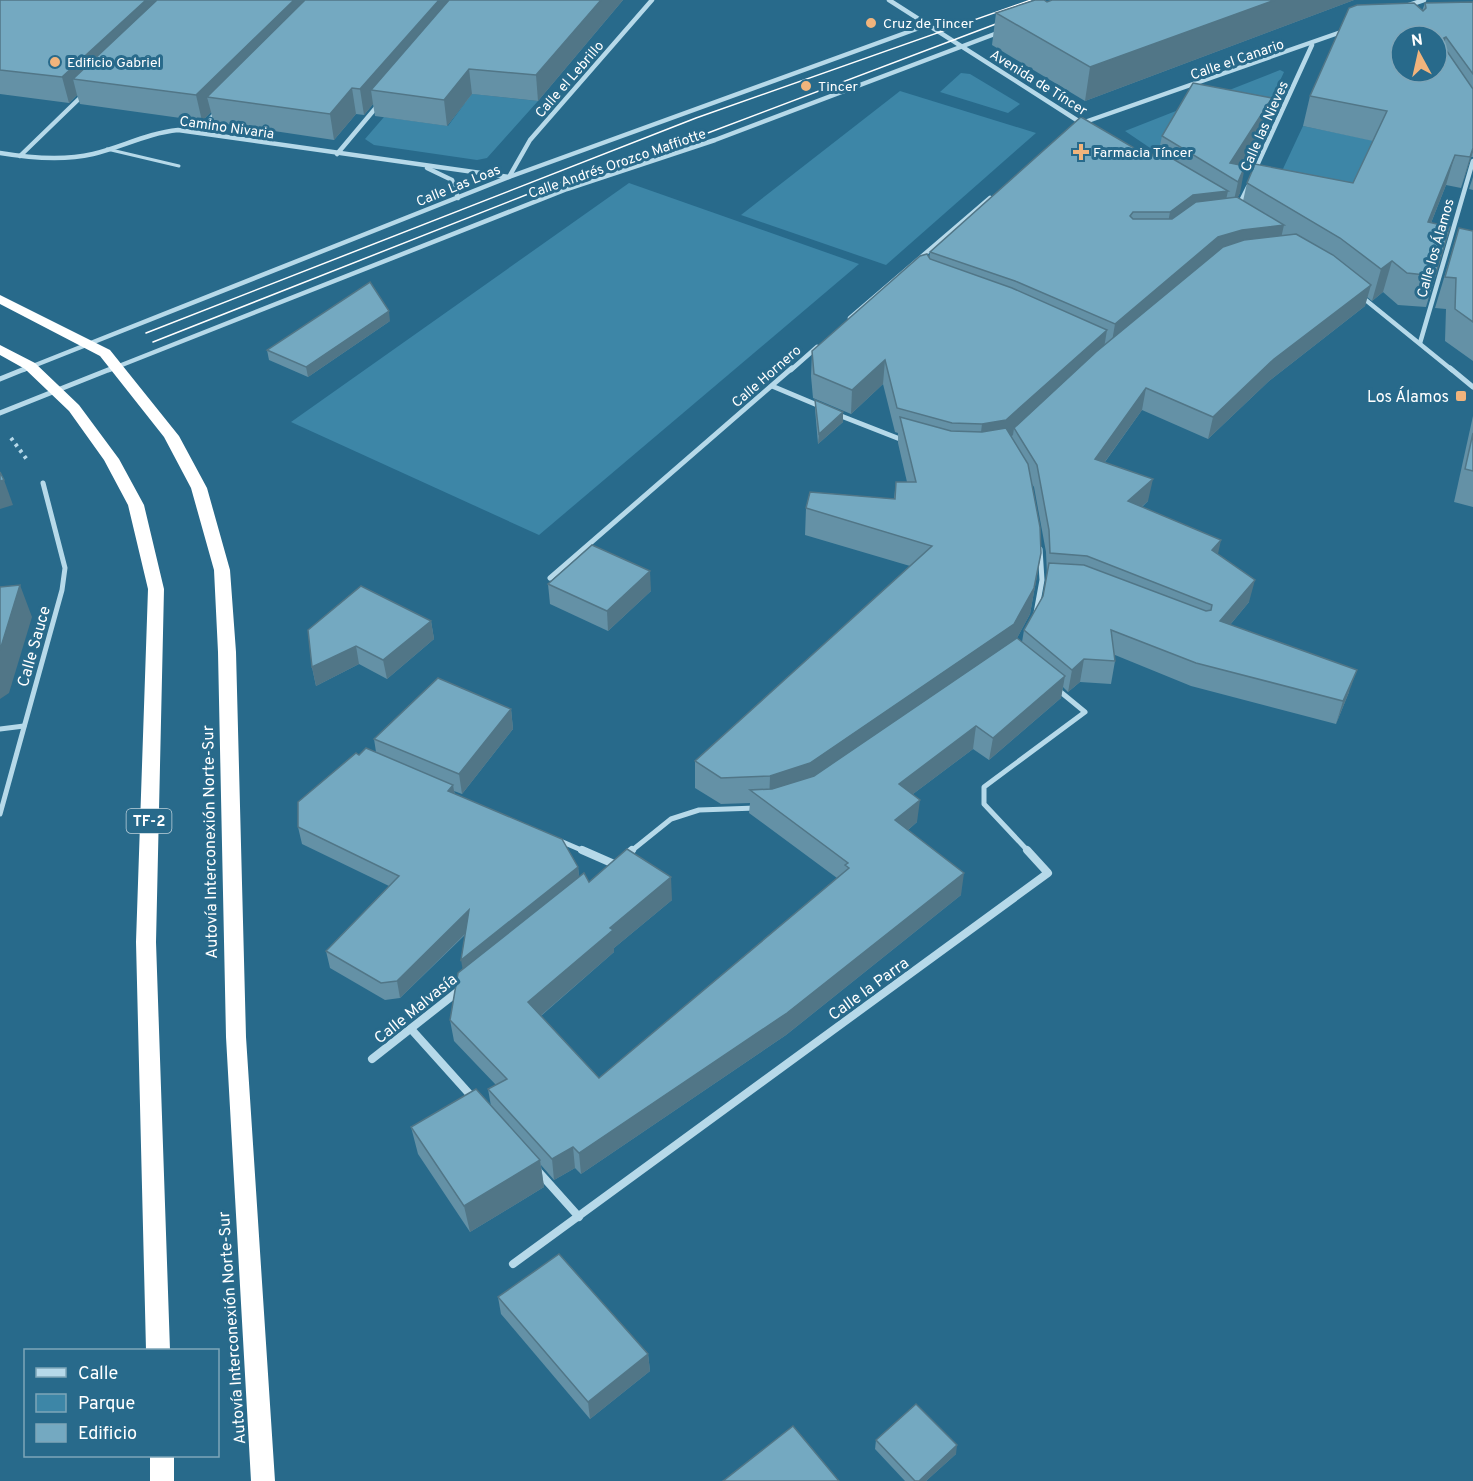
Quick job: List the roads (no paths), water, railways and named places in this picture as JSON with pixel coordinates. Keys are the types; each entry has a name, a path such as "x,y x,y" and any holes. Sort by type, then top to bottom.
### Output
{"highway":[{"name":"Autovía Interconexión Norte-Sur","path":"0,299 105,353 171,436 200,488 222,570 227,652 236,1037 263,1481"},
{"name":"TF-2","path":"0,349 30,366 74,408 111,459 136,505 156,588 146,942 158,1349"},
{"path":"162,1457 162,1481"}],"street":[{"name":"Calle el Lebrillo","path":"509,177 530,140 652,0"},
{"name":"Avenida de Tíncer","path":"889,0 1092,129"},
{"path":"1396,9 1424,0"},
{"name":"Calle Las Loas","path":"0,379 509,177 930,24"},
{"name":"Calle el Canario","path":"1082,123 1312,44 1354,27"},
{"name":"Calle Andrés Orozco Maffiotte","path":"0,413 567,189 676,154 964,48 1006,30"},
{"name":"Calle las Nieves","path":"1254,173 1312,44"},
{"path":"20,156 88,90"},
{"path":"337,154 383,99"},
{"path":"197,132 222,108"},
{"path":"1073,130 1082,123"},
{"name":"Camino Nivaria","path":"0,153 20,156 74,157 164,131 197,132 509,177"},
{"name":"Calle los Álamos","path":"1420,343 1473,161"},
{"name":"Camino Nivaria","path":"418,164 452,177 458,185 458,198"},
{"name":"Calle las Nieves","path":"1234,216 1249,184"},
{"path":"844,323 994,195"},
{"path":"1356,293 1473,387"},
{"name":"Calle Hornero","path":"550,578 826,339"},
{"path":"772,387 893,437 914,443"},
{"name":"Calle Sauce","path":"0,814 62,590 65,568 43,483"},
{"path":"1035,616 1042,580 1039,542"},
{"path":"1042,580 1052,581"},
{"name":"Calle la Parra","path":"513,1264 1048,873 984,804 984,787 1085,712 1049,683"},
{"path":"0,729 24,726"},
{"path":"605,871 671,819 699,810 770,807"},
{"path":"549,836 614,864"},
{"name":"Calle Malvasía","path":"372,1059 466,984"},
{"path":"411,1029 480,1106"},
{"path":"533,1166 579,1217"}],"lane":[{"path":"107,149 180,166"}],"tram line":[{"path":"146,333 696,118 1031,0"},
{"path":"153,342 541,189 684,142 1009,19"}],"place":[{"name":"Cruz de Tincer","path":"871,23"},
{"name":"Edificio Gabriel","path":"55,62"},
{"name":"Tincer","path":"806,86"},
{"name":"Farmacia Tíncer","path":"1081,152"},
{"name":"Los Álamos","path":"1461,396"}]}
